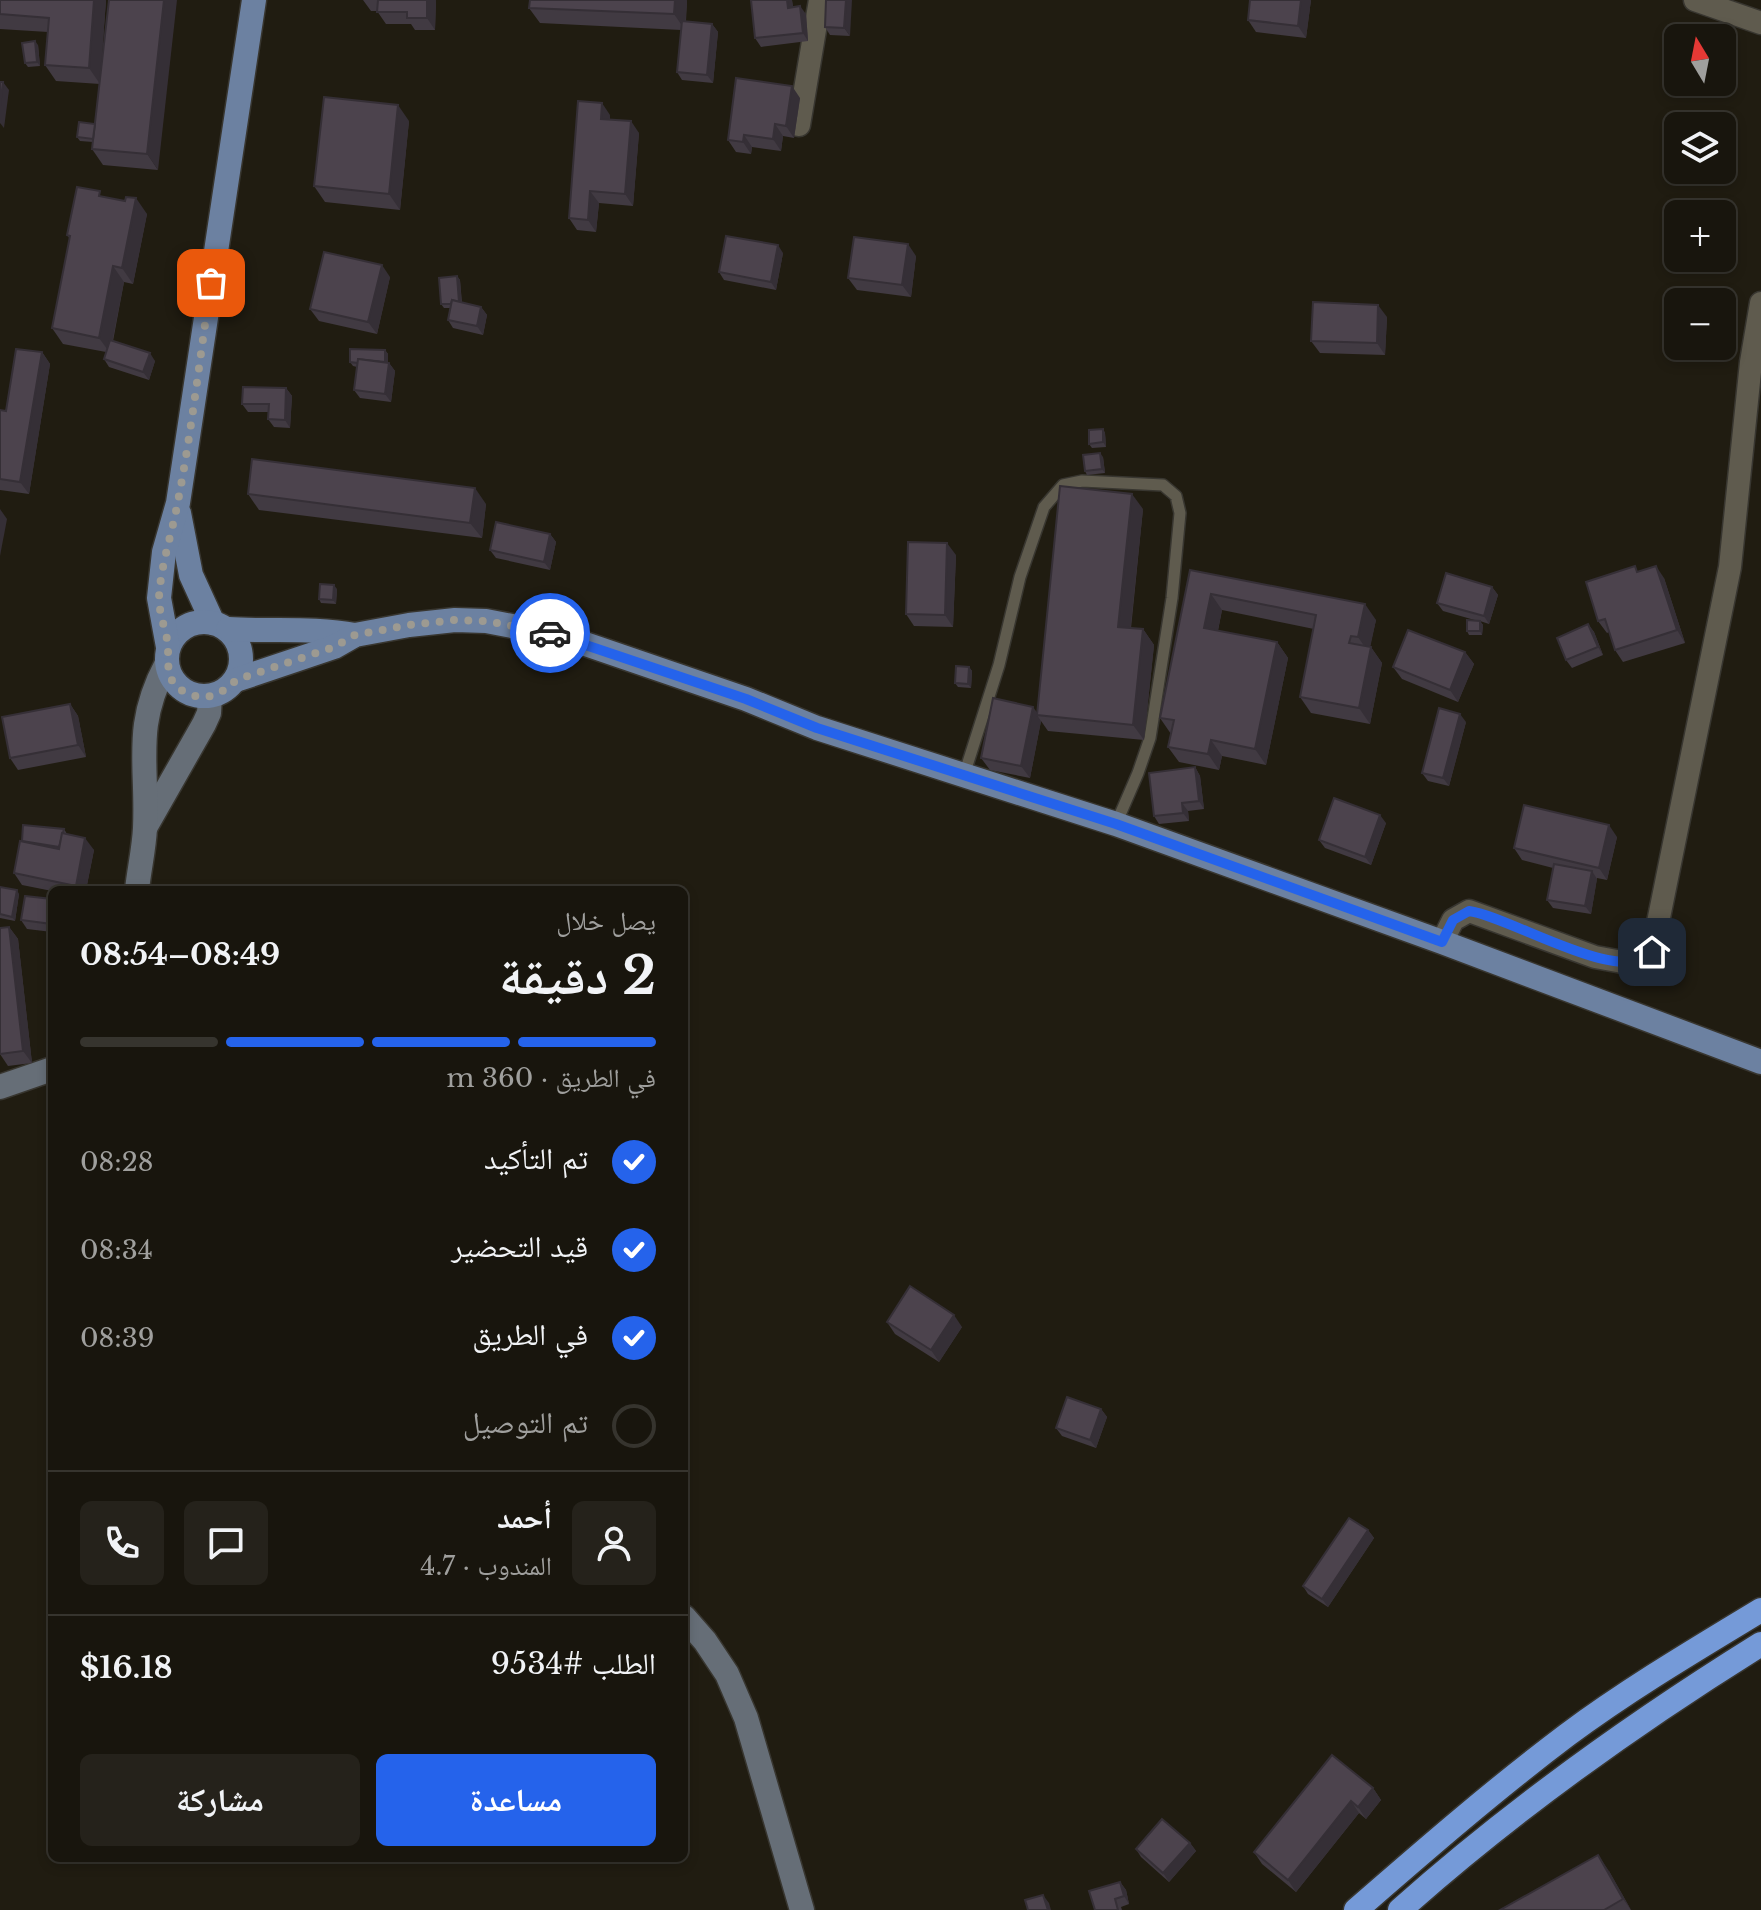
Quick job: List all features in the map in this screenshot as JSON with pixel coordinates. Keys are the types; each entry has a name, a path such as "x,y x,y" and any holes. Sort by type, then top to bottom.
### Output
{"highway":[{"path":"1356,1910 1483,1801 1569,1734 1673,1663 1761,1610"},
{"path":"1400,1910 1593,1756 1698,1683 1761,1644"}],"main road":[{"path":"178,503 191,575 220,626 237,640 240,653 241,668 236,680 224,692 210,696 195,696 180,689 172,679 159,598 164,552 178,503 254,0"},
{"path":"138,886 145,828 142,762 145,725 172,637 185,627 201,622 220,626 327,629 355,635 455,620 486,621 559,635 746,699 817,728 1116,824 1761,1062"},
{"path":"236,680 334,647 355,635"},
{"path":"145,828 204,724 209,713 210,696"},
{"path":"0,1087 48,1070"},
{"path":"688,1622 727,1674 746,1718 802,1910"}],"street":[{"path":"799,125 820,0"},
{"path":"1695,0 1761,23"},
{"path":"1442,942 1453,920 1469,911 1595,957 1628,963 1646,959 1652,952 1730,567 1747,392 1761,303"}],"lane":[{"path":"964,776 999,665 1020,577 1044,507 1063,485 1082,481 1163,485 1176,496 1180,513 1172,598 1150,738 1116,824"}],"building":[{"path":"0,0 94,0 89,68 45,65 49,18 0,14"},
{"path":"109,0 164,0 147,154 92,149"},
{"path":"378,0 427,0 427,18 407,18 407,12 377,12"},
{"path":"530,0 675,0 674,14 529,8"},
{"path":"751,0 787,0 788,8 800,6 803,33 755,38"},
{"path":"826,0 846,0 844,28 825,27"},
{"path":"1250,0 1301,0 1298,26 1248,20"},
{"path":"682,21 712,24 707,75 677,72"},
{"path":"35,41 37,62 25,63 22,43"},
{"path":"736,78 792,86 786,126 775,124 773,139 744,135 743,142 728,140"},
{"path":"324,97 398,105 389,194 314,186"},
{"path":"578,101 602,103 601,119 631,121 625,194 590,191 588,220 569,218"},
{"path":"79,122 95,124 93,139 77,137"},
{"path":"77,187 100,191 99,196 125,201 126,197 136,198 122,268 113,266 99,338 52,328"},
{"path":"726,236 778,245 771,282 719,272"},
{"path":"854,237 908,244 902,285 848,278"},
{"path":"324,252 382,265 368,322 310,309"},
{"path":"457,276 459,302 452,300 451,304 441,304 439,278"},
{"path":"452,300 481,307 477,326 448,320"},
{"path":"1313,302 1378,305 1377,343 1311,341"},
{"path":"110,340 150,353 143,372 104,359"},
{"path":"16,349 42,352 20,482 0,479 0,410 6,411"},
{"path":"350,349 385,350 385,362 358,359 358,363 350,362"},
{"path":"358,359 389,363 385,394 354,390"},
{"path":"243,387 286,388 285,420 268,419 269,404 242,404"},
{"path":"1103,429 1103,442 1089,444 1089,430"},
{"path":"1100,453 1102,469 1085,471 1083,455"},
{"path":"252,459 475,488 470,523 248,494"},
{"path":"1060,486 1132,494 1118,627 1143,629 1133,725 1037,715"},
{"path":"496,522 550,534 544,562 490,550"},
{"path":"908,542 947,543 945,615 906,614"},
{"path":"1635,566 1637,572 1656,566 1677,630 1615,650 1605,619 1598,621 1586,582"},
{"path":"1190,570 1365,604 1358,637 1351,636 1349,643 1371,647 1359,708 1300,697 1316,615 1211,594 1204,628 1277,642 1255,749 1211,740 1208,754 1168,747 1174,720 1160,718"},
{"path":"1446,573 1492,587 1484,616 1437,603"},
{"path":"320,584 334,585 333,600 319,599"},
{"path":"1467,620 1480,621 1480,631 1467,631"},
{"path":"1588,624 1598,647 1566,660 1557,638"},
{"path":"1408,630 1465,652 1450,690 1393,667"},
{"path":"956,666 969,667 968,684 955,683"},
{"path":"993,698 1033,707 1021,766 981,758"},
{"path":"70,704 78,745 10,758 2,717"},
{"path":"1439,708 1460,714 1443,778 1422,773"},
{"path":"1195,767 1199,801 1182,803 1183,813 1154,816 1149,773"},
{"path":"1334,798 1380,815 1365,857 1319,840"},
{"path":"1524,805 1609,825 1599,868 1514,848"},
{"path":"23,825 64,829 59,847 22,841"},
{"path":"62,833 85,838 76,886 14,873 20,841 59,849"},
{"path":"1554,864 1592,871 1585,906 1547,900"},
{"path":"0,887 17,890 12,917 0,914"},
{"path":"25,896 48,899 48,923 21,920"},
{"path":"9,927 23,1051 0,1054 0,928"},
{"path":"910,1286 954,1315 931,1350 887,1322"},
{"path":"1067,1397 1101,1409 1090,1440 1056,1428"},
{"path":"1349,1518 1368,1530 1322,1599 1303,1586"},
{"path":"1332,1755 1373,1788 1358,1807 1351,1801 1288,1880 1254,1852"},
{"path":"1162,1819 1190,1843 1163,1873 1136,1849"},
{"path":"1598,1855 1623,1899 1604,1910 1500,1910"},
{"path":"1120,1882 1124,1896 1115,1899 1118,1910 1095,1910 1089,1891"},
{"path":"1043,1895 1048,1910 1028,1910 1025,1900"}],"way so far":[{"path":"211,283 178,503 164,552 159,598 168,647 166,665 180,689 195,696 210,696 224,692 236,680 334,647 355,635 409,625 455,620 486,621 550,633"}],"route":[{"path":"550,633 746,699 817,728 1116,824 1442,942 1453,920 1469,911 1595,957 1628,963 1646,959 1652,952"}]}
